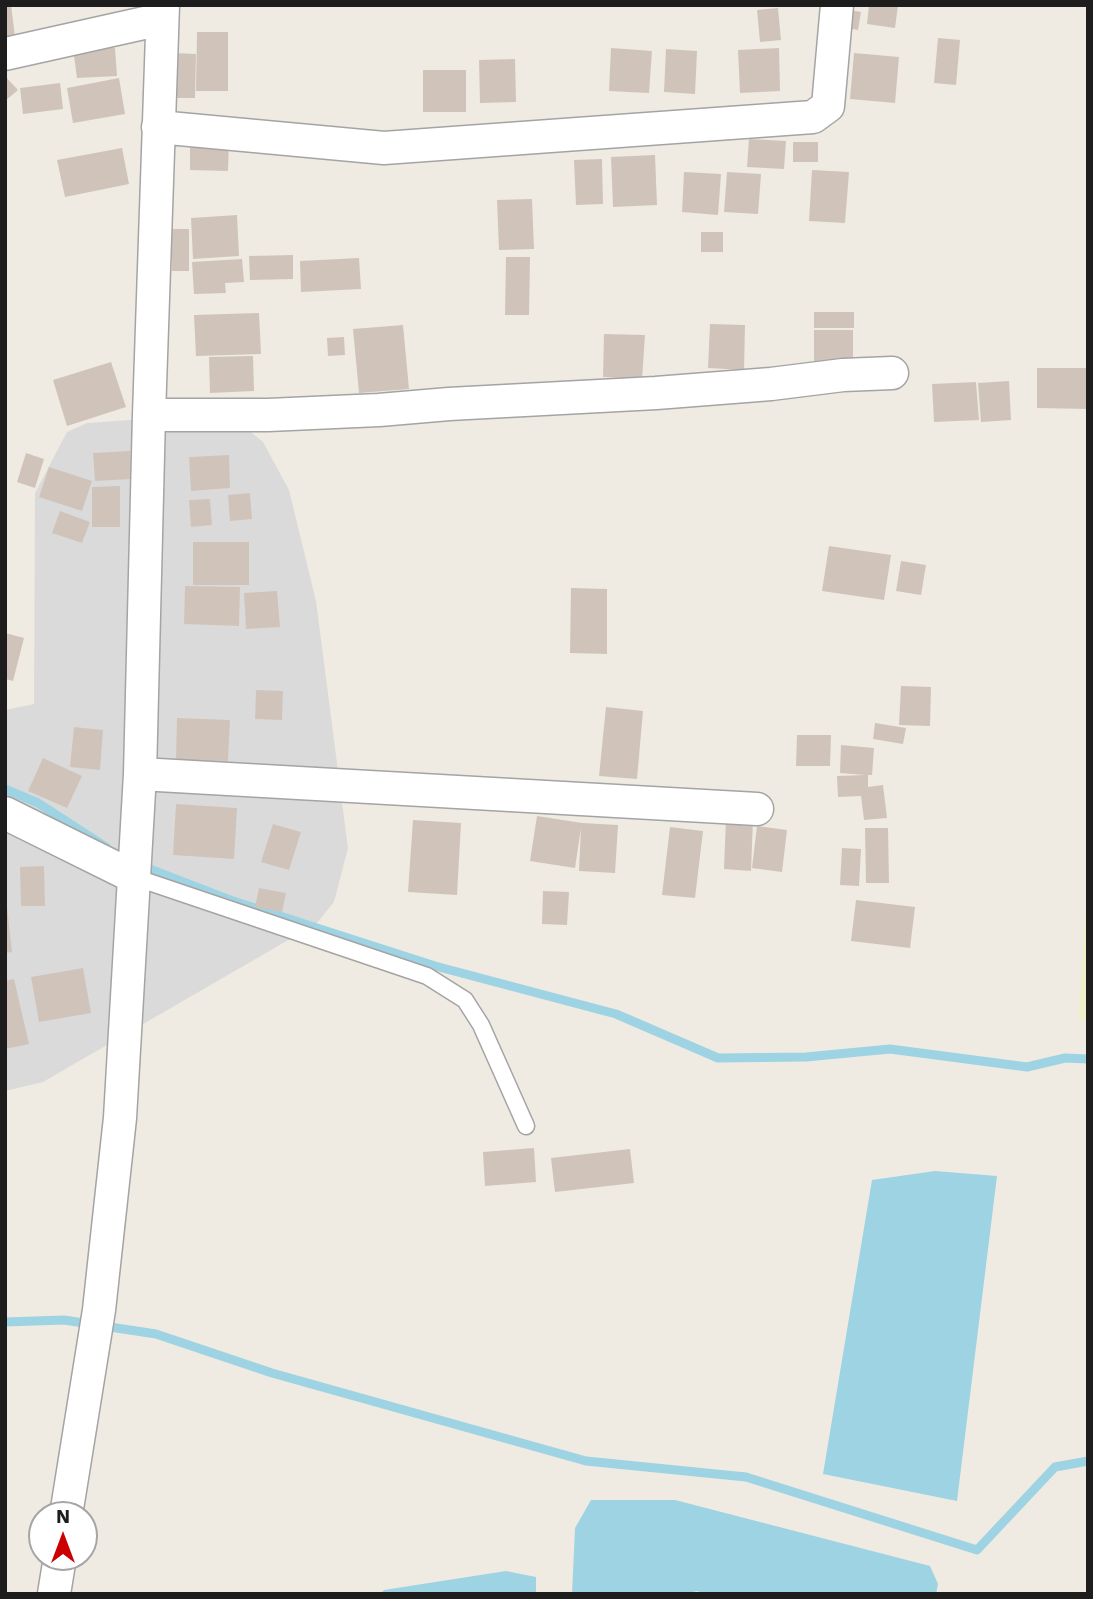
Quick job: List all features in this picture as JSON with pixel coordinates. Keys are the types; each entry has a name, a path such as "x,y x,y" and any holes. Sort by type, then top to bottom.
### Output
{"street":[{"path":"158,127 384,148 813,117 828,106 837,5"},
{"path":"5,54 162,12 140,774 120,1118 96,1325 68,1501"},
{"path":"149,415 268,415 379,410 656,393 771,384 843,374 892,373"},
{"path":"140,774 757,809"},
{"path":"5,813 134,877"},
{"path":"54,1594 58,1571"}],"lane":[{"path":"134,877 427,976 465,1000 481,1025 526,1126"}],"shaded area":[{"path":"130,420 246,428 263,442 289,490 316,601 348,848 334,902 316,924 43,1082 5,1091 5,710 34,704 35,493 67,432 87,423"}],"green space":[{"path":"1088,883 1088,1018 1078,1021"}],"water":[{"path":"935,1171 997,1176 957,1501 823,1474 872,1180"},
{"path":"591,1500 675,1500 930,1566 938,1584 936,1594 706,1594 697,1591 685,1594 572,1594 575,1528"},
{"path":"506,1571 536,1577 536,1594 380,1594 384,1590"}],"building":[{"path":"5,5 11,5 15,37 5,39"},
{"path":"869,5 898,5 895,28 867,24"},
{"path":"778,8 781,40 760,42 757,10"},
{"path":"840,8 861,12 858,30 837,26"},
{"path":"197,32 228,32 228,91 196,91"},
{"path":"938,38 960,40 956,85 934,83"},
{"path":"73,48 115,48 117,76 77,78"},
{"path":"611,48 652,51 649,93 609,91"},
{"path":"779,48 780,91 740,93 738,50"},
{"path":"666,49 697,51 695,94 664,92"},
{"path":"174,53 196,54 195,98 174,98"},
{"path":"854,53 899,57 895,103 850,99"},
{"path":"515,59 516,102 480,103 479,60"},
{"path":"423,70 466,70 466,112 423,112"},
{"path":"5,76 18,90 5,101"},
{"path":"119,78 125,114 73,123 67,88"},
{"path":"60,83 63,109 23,114 20,88"},
{"path":"190,139 229,140 228,171 190,170"},
{"path":"749,139 786,141 784,169 747,167"},
{"path":"793,142 818,142 818,162 793,162"},
{"path":"122,148 129,184 65,197 57,160"},
{"path":"655,155 657,205 613,207 611,157"},
{"path":"602,159 603,204 576,205 574,160"},
{"path":"812,170 849,172 845,223 809,221"},
{"path":"684,172 721,174 718,215 682,212"},
{"path":"727,172 761,174 758,214 724,212"},
{"path":"532,199 534,249 499,250 497,200"},
{"path":"237,215 239,256 193,259 191,218"},
{"path":"172,229 189,229 189,271 172,271"},
{"path":"701,232 723,232 723,252 701,252"},
{"path":"293,255 293,279 250,280 249,256"},
{"path":"506,257 530,257 529,315 505,315"},
{"path":"359,258 361,289 301,292 300,261"},
{"path":"242,259 244,282 225,283 226,293 194,294 192,262"},
{"path":"814,312 854,312 854,328 814,328"},
{"path":"259,313 261,354 196,356 194,315"},
{"path":"710,324 745,325 744,370 708,368"},
{"path":"403,325 409,389 359,393 353,329"},
{"path":"814,330 853,330 853,366 814,365"},
{"path":"604,334 645,335 642,379 603,377"},
{"path":"344,337 345,355 328,356 327,338"},
{"path":"253,356 254,391 210,393 209,357"},
{"path":"111,362 126,407 67,426 53,380"},
{"path":"1037,368 1088,368 1088,409 1037,408"},
{"path":"1009,381 1011,420 981,422 978,383"},
{"path":"976,382 979,420 934,422 932,384"},
{"path":"130,451 131,479 95,481 93,453"},
{"path":"26,453 44,459 35,488 17,482"},
{"path":"229,455 230,488 191,491 189,457"},
{"path":"49,467 92,481 82,511 39,497"},
{"path":"120,486 120,527 92,527 92,487"},
{"path":"250,493 252,519 230,521 228,495"},
{"path":"210,499 212,525 191,527 189,500"},
{"path":"60,511 90,522 82,543 52,533"},
{"path":"193,542 249,542 249,585 193,585"},
{"path":"829,546 891,555 884,600 822,591"},
{"path":"901,561 926,565 921,595 896,591"},
{"path":"185,586 240,587 239,626 184,624"},
{"path":"571,588 607,589 607,654 570,653"},
{"path":"277,591 280,627 246,629 244,593"},
{"path":"5,633 24,638 13,681 5,679"},
{"path":"901,686 931,687 930,726 899,725"},
{"path":"256,690 283,691 282,720 255,719"},
{"path":"606,707 643,711 637,779 599,776"},
{"path":"177,718 230,720 228,761 176,760"},
{"path":"875,723 906,728 903,744 873,739"},
{"path":"74,727 103,730 100,770 70,767"},
{"path":"797,735 831,735 830,766 796,766"},
{"path":"841,745 874,748 872,775 868,775 868,787 883,785 887,818 864,820 861,796 838,797 837,776 865,775 840,773"},
{"path":"43,758 82,776 67,808 28,791"},
{"path":"176,804 237,808 234,859 173,855"},
{"path":"537,816 618,825 615,873 579,871 581,828 575,868 530,861"},
{"path":"726,818 753,819 751,871 724,869"},
{"path":"413,820 461,823 457,895 408,892"},
{"path":"273,824 301,832 289,870 261,862"},
{"path":"757,826 787,830 782,872 752,868"},
{"path":"670,827 703,831 695,898 662,895"},
{"path":"865,828 888,828 889,883 866,883"},
{"path":"842,848 861,849 859,886 840,885"},
{"path":"44,866 45,906 21,906 20,867"},
{"path":"259,888 286,893 282,912 255,907"},
{"path":"543,891 569,892 567,925 542,924"},
{"path":"856,900 915,907 910,948 851,941"},
{"path":"7,907 12,952 5,953 5,908"},
{"path":"83,968 91,1013 39,1022 31,977"},
{"path":"14,979 29,1044 5,1049 5,981"},
{"path":"534,1148 536,1182 485,1186 483,1152"},
{"path":"630,1149 634,1183 555,1192 551,1158"}],"waterway":[{"path":"5,789 38,803 106,847"},
{"path":"147,868 230,900 435,966 616,1014 718,1058 806,1057 890,1049 1027,1067 1065,1058 1088,1059"},
{"path":"5,1322 64,1320 156,1334 272,1373 586,1461 746,1477 977,1550 1055,1467 1088,1461"}]}
